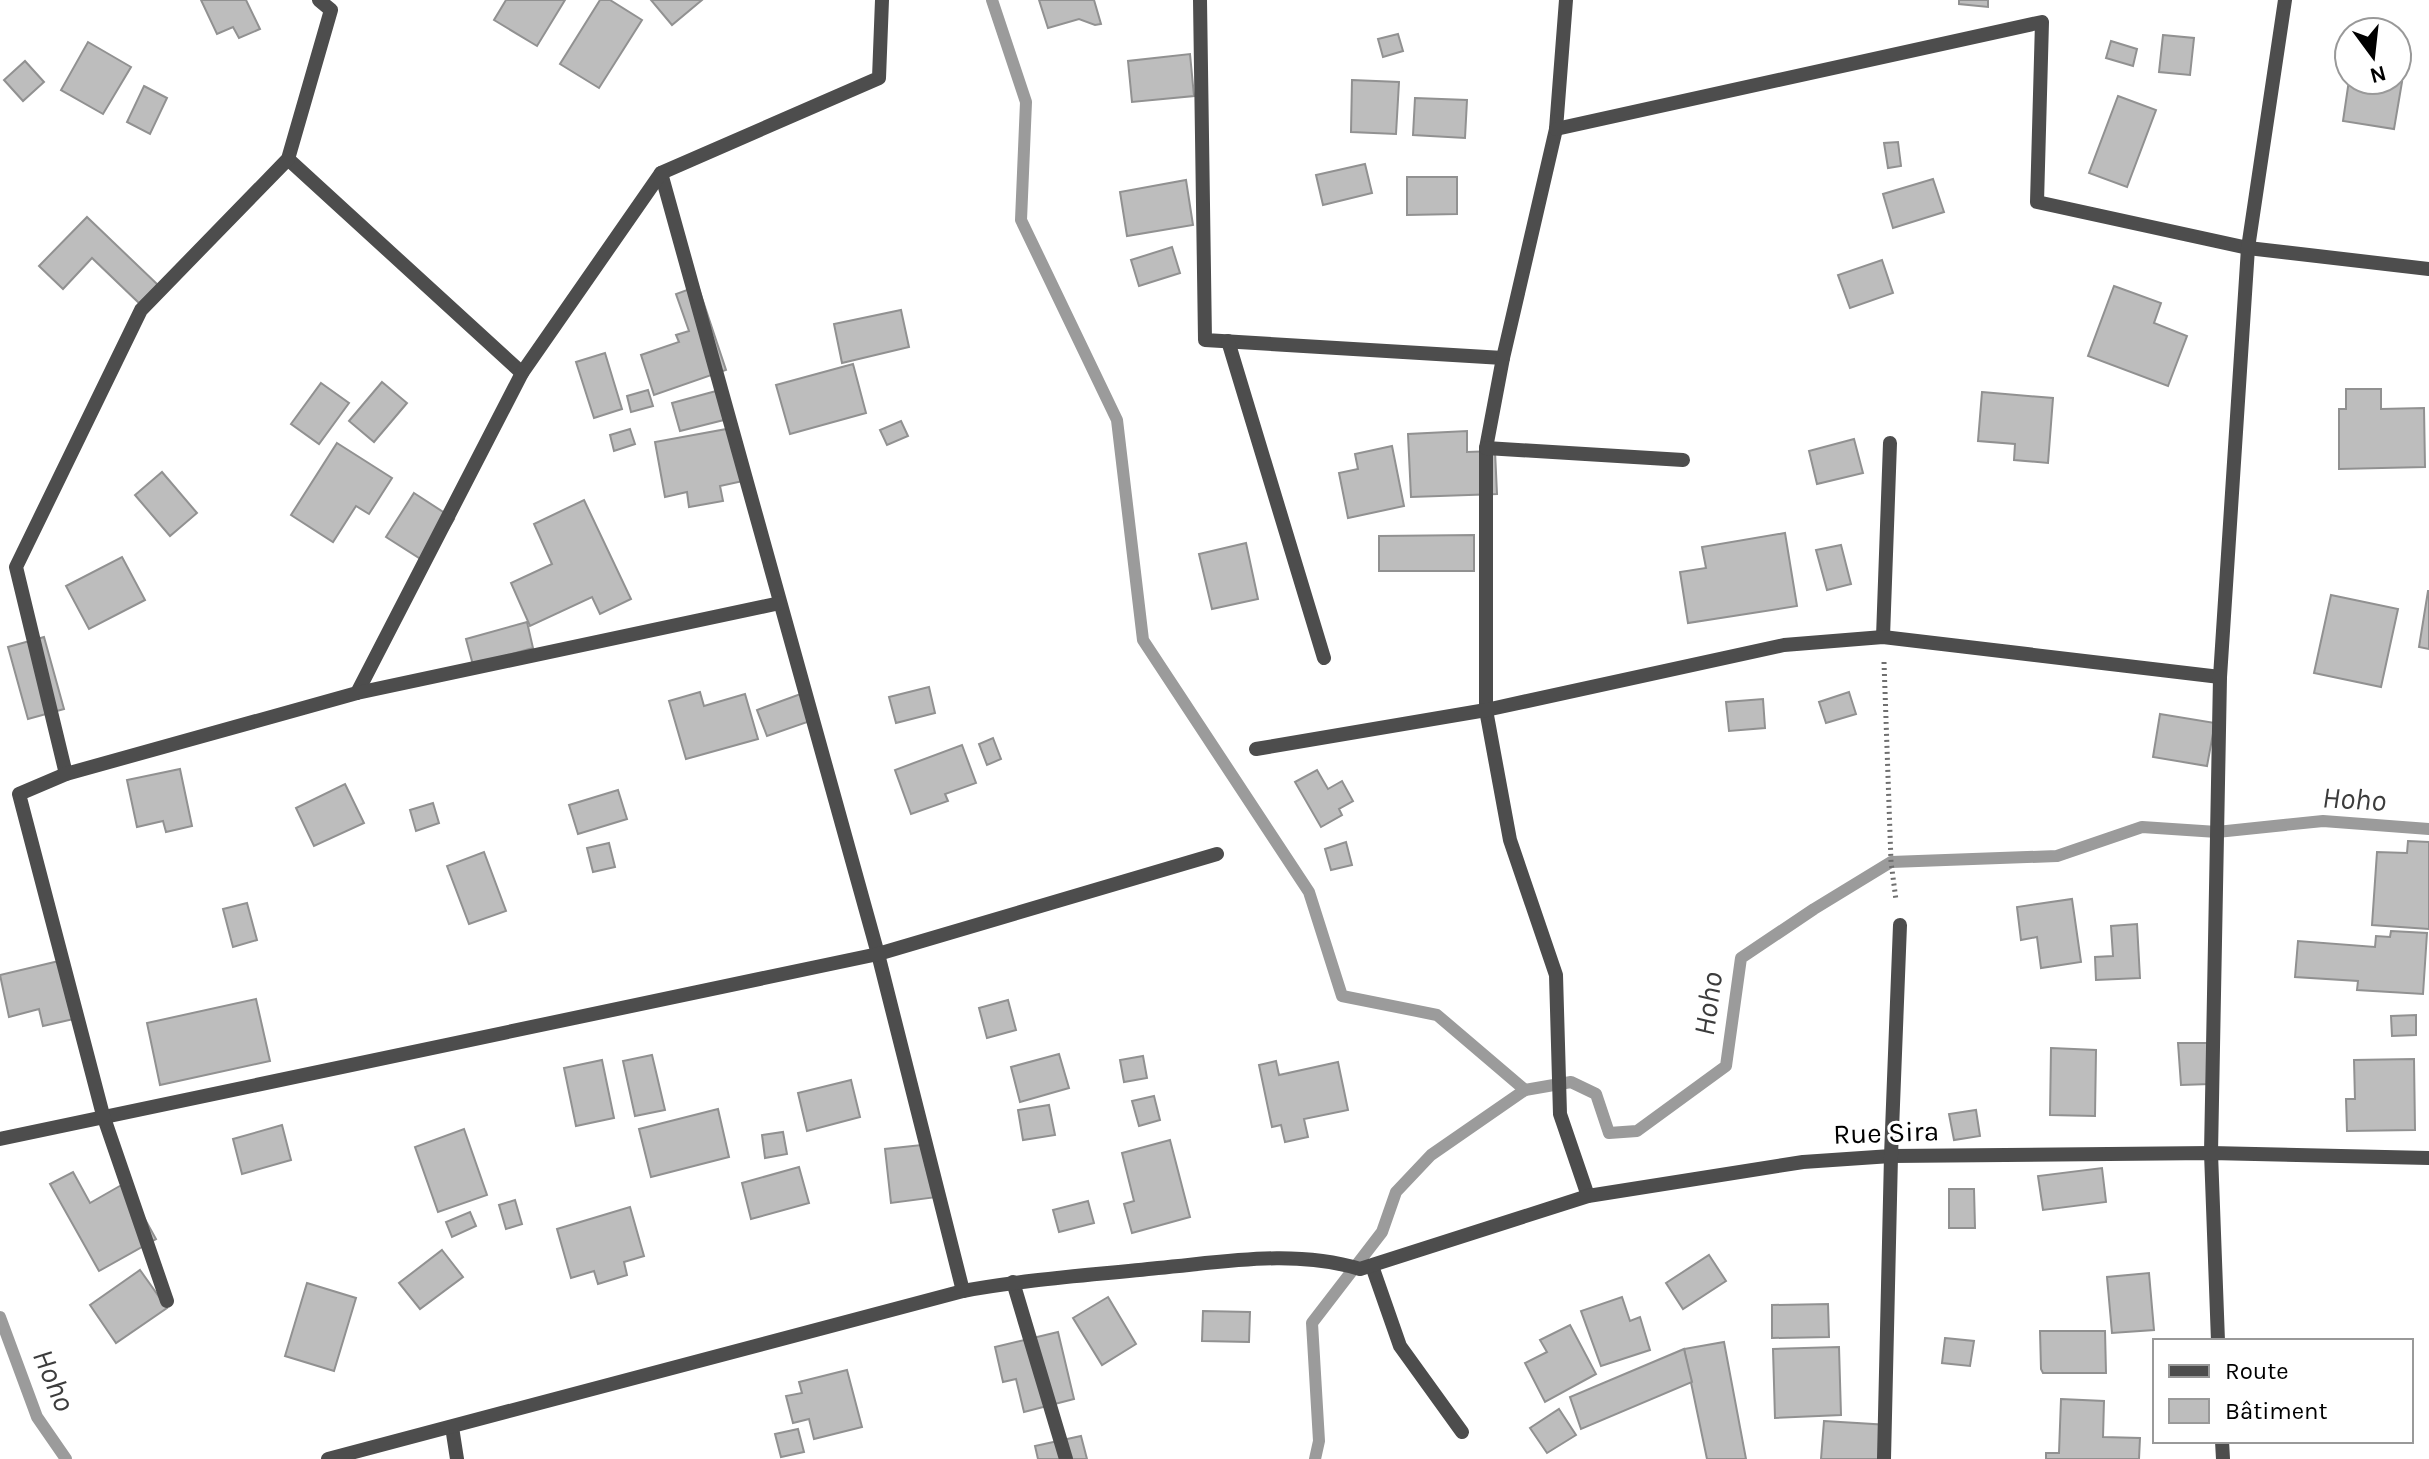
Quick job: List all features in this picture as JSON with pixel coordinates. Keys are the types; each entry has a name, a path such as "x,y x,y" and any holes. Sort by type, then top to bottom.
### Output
{"street":[{"path":"357,693 522,373 661,173 879,78 882,0"},
{"path":"1200,0 1205,340 1503,358"},
{"path":"1566,0 1556,129 1503,358 1486,448 1486,710 1510,840 1556,975 1560,1114 1588,1196"},
{"path":"2218,1339 2211,1153 2220,677 2248,248 2285,0"},
{"path":"66,774 16,567 141,310 288,159 329,3"},
{"path":"1556,129 2042,22 2037,202 2248,248 2429,269"},
{"path":"288,159 522,373"},
{"path":"661,173 878,954 963,1291"},
{"path":"1228,341 1324,658"},
{"path":"1883,637 1890,443"},
{"path":"1486,448 1683,460"},
{"path":"167,1301 103,1115 19,794 66,774 357,693 780,603"},
{"path":"1256,749 1486,710 1784,645 1883,637 2220,677"},
{"path":"0,1139 878,954 1217,854"},
{"path":"1884,1459 1900,925"},
{"name":"Rue Sira","path":"1366,1268 1588,1196 1803,1162 1891,1156 2211,1153 2429,1158"},
{"path":"328,1459 963,1291 1013,1282 1280,1257 1366,1268 1400,1346 1462,1432"},
{"path":"1013,1282 1066,1459"},
{"path":"452,1427 457,1459"}],"path":[{"path":"1883,637 1891,862 1900,925"}],"building":[{"path":"201,0 246,0 260,29 239,38 233,27 217,34"},
{"path":"506,0 565,0 537,46 494,20"},
{"path":"600,0 610,0 642,20 599,88 560,64"},
{"path":"651,0 702,0 672,25"},
{"path":"1039,0 1094,0 1101,24 1079,19 1048,28"},
{"path":"1959,0 1988,0 1988,7 1959,4"},
{"path":"1398,34 1403,51 1383,57 1378,39"},
{"path":"2163,35 2194,38 2190,75 2159,72"},
{"path":"2111,41 2137,49 2133,66 2106,58"},
{"path":"88,42 131,67 103,114 61,90"},
{"path":"1190,54 1194,96 1132,102 1128,61"},
{"path":"25,61 44,82 23,101 4,80"},
{"path":"1352,80 1399,82 1396,134 1351,132"},
{"path":"144,86 167,98 150,134 127,122"},
{"path":"2118,96 2156,110 2127,187 2089,173"},
{"path":"2347,96 2400,96 2394,129 2343,121"},
{"path":"1415,98 1467,100 1465,138 1413,135"},
{"path":"1898,142 1901,166 1888,168 1884,143"},
{"path":"1365,164 1372,193 1323,205 1316,175"},
{"path":"1407,177 1457,177 1457,214 1407,215"},
{"path":"1933,179 1944,212 1893,228 1883,194"},
{"path":"1186,180 1193,225 1127,236 1120,192"},
{"path":"87,217 158,285 139,303 92,258 63,289 39,266"},
{"path":"1172,247 1180,273 1139,286 1131,260"},
{"path":"1882,260 1893,293 1850,308 1838,275"},
{"path":"698,286 726,370 654,395 641,355 679,342 676,335 689,331 676,294"},
{"path":"2114,286 2161,303 2154,323 2187,336 2168,386 2088,356"},
{"path":"901,310 909,347 842,363 834,324"},
{"path":"605,353 622,409 594,418 576,362"},
{"path":"853,364 866,413 790,434 776,385"},
{"path":"382,382 407,403 374,442 349,421"},
{"path":"321,383 349,403 319,444 291,424"},
{"path":"2346,389 2381,389 2381,409 2424,408 2425,467 2339,469 2339,409 2346,409"},
{"path":"648,390 653,406 631,412 627,396"},
{"path":"716,391 724,420 680,431 672,403"},
{"path":"1982,392 2053,398 2048,463 2014,460 2015,444 1978,441"},
{"path":"901,421 908,436 887,445 880,430"},
{"path":"732,428 743,481 720,486 723,501 689,507 687,492 665,497 655,442"},
{"path":"630,429 635,444 614,451 610,435"},
{"path":"1467,431 1467,452 1495,451 1497,494 1411,497 1408,434"},
{"path":"1854,439 1863,473 1817,484 1809,451"},
{"path":"337,443 392,478 369,514 356,506 333,542 291,515"},
{"path":"1392,446 1404,506 1348,518 1339,473 1358,469 1355,454"},
{"path":"162,472 197,513 170,536 135,495"},
{"path":"414,493 454,519 427,563 386,537"},
{"path":"584,500 631,599 600,614 592,597 530,626 511,583 552,564 534,524"},
{"path":"1785,533 1797,606 1688,623 1680,572 1706,568 1702,547"},
{"path":"1474,535 1474,571 1379,571 1379,536"},
{"path":"1246,543 1258,599 1212,609 1199,554"},
{"path":"1841,545 1851,584 1827,590 1816,550"},
{"path":"122,557 145,600 89,629 66,586"},
{"path":"2429,591 2429,649 2419,647"},
{"path":"2331,595 2398,609 2381,687 2314,673"},
{"path":"527,622 533,648 473,665 466,639"},
{"path":"44,637 64,709 28,719 8,647"},
{"path":"929,687 935,713 896,723 889,697"},
{"path":"700,692 704,706 745,694 758,739 686,759 669,701"},
{"path":"806,692 816,719 767,736 757,710"},
{"path":"1849,692 1856,714 1826,723 1819,702"},
{"path":"1763,699 1765,728 1729,731 1726,702"},
{"path":"2160,714 2215,723 2207,766 2153,757"},
{"path":"993,738 1001,759 987,765 979,744"},
{"path":"962,745 976,783 945,794 948,801 911,814 895,770"},
{"path":"180,769 192,826 166,832 163,821 137,827 127,780"},
{"path":"1317,770 1328,789 1342,781 1353,801 1339,809 1342,815 1321,827 1295,782"},
{"path":"345,784 364,823 314,846 296,808"},
{"path":"618,790 627,819 578,834 569,805"},
{"path":"433,803 439,823 416,831 410,810"},
{"path":"2408,841 2429,842 2429,929 2372,925 2377,852 2407,853"},
{"path":"1346,842 1352,865 1331,870 1325,849"},
{"path":"609,843 615,867 593,872 587,848"},
{"path":"484,852 506,911 469,924 447,866"},
{"path":"2072,899 2081,962 2041,968 2037,937 2021,940 2017,907"},
{"path":"247,903 257,940 233,947 223,909"},
{"path":"2137,924 2140,978 2096,980 2095,957 2113,956 2111,926"},
{"path":"2391,931 2427,933 2423,994 2357,990 2358,981 2295,977 2298,941 2375,947 2376,936 2390,937"},
{"path":"63,960 78,1018 43,1026 39,1009 9,1017 0,975"},
{"path":"256,999 270,1061 160,1085 147,1023"},
{"path":"1008,1000 1016,1030 987,1038 979,1008"},
{"path":"2416,1015 2416,1035 2392,1036 2391,1016"},
{"path":"2178,1043 2208,1043 2210,1084 2181,1085"},
{"path":"2051,1048 2096,1050 2095,1116 2050,1115"},
{"path":"1059,1054 1069,1088 1020,1102 1011,1067"},
{"path":"652,1055 665,1110 635,1116 623,1061"},
{"path":"1143,1056 1147,1078 1124,1082 1120,1060"},
{"path":"2414,1059 2415,1130 2347,1131 2346,1099 2355,1099 2354,1060"},
{"path":"602,1060 614,1118 576,1126 564,1068"},
{"path":"1276,1061 1279,1075 1338,1062 1348,1110 1304,1119 1308,1137 1285,1142 1281,1125 1272,1127 1259,1065"},
{"path":"851,1080 860,1117 807,1131 798,1093"},
{"path":"1154,1096 1160,1120 1139,1126 1132,1101"},
{"path":"1049,1105 1055,1135 1023,1140 1018,1110"},
{"path":"718,1109 729,1157 651,1177 639,1129"},
{"path":"1976,1110 1980,1136 1954,1140 1949,1114"},
{"path":"282,1125 291,1160 242,1174 233,1139"},
{"path":"464,1129 487,1195 438,1212 415,1147"},
{"path":"783,1132 787,1154 765,1158 762,1135"},
{"path":"1170,1140 1190,1217 1132,1233 1124,1204 1134,1201 1122,1153"},
{"path":"931,1144 937,1197 891,1203 885,1149"},
{"path":"799,1167 809,1203 751,1219 742,1183"},
{"path":"2102,1168 2106,1202 2043,1210 2038,1176"},
{"path":"73,1172 90,1203 125,1183 156,1239 99,1271 50,1184"},
{"path":"1949,1189 1974,1189 1975,1228 1949,1228"},
{"path":"515,1200 522,1224 506,1229 499,1205"},
{"path":"1088,1201 1094,1223 1059,1232 1053,1210"},
{"path":"630,1207 644,1256 624,1262 627,1275 598,1284 594,1271 571,1278 557,1229"},
{"path":"470,1212 476,1226 452,1237 446,1222"},
{"path":"442,1250 463,1277 420,1309 399,1283"},
{"path":"1709,1255 1726,1281 1683,1309 1666,1283"},
{"path":"140,1270 167,1308 116,1343 90,1305"},
{"path":"2149,1273 2154,1330 2112,1333 2107,1277"},
{"path":"307,1283 356,1298 334,1371 285,1356"},
{"path":"1108,1297 1136,1344 1102,1365 1073,1318"},
{"path":"1622,1297 1630,1321 1640,1317 1650,1350 1601,1366 1581,1311"},
{"path":"1828,1304 1829,1337 1772,1338 1772,1305"},
{"path":"1203,1311 1250,1312 1249,1342 1202,1341"},
{"path":"1570,1325 1596,1374 1545,1402 1525,1363 1547,1352 1540,1340"},
{"path":"2040,1331 2105,1331 2106,1373 2043,1373"},
{"path":"1058,1332 1074,1399 1024,1412 1016,1379 1003,1382 995,1347"},
{"path":"1945,1338 1974,1341 1970,1366 1942,1363"},
{"path":"1724,1342 1746,1459 1707,1459 1684,1349"},
{"path":"1839,1347 1841,1415 1775,1418 1773,1349"},
{"path":"1684,1349 1692,1382 1581,1429 1570,1397"},
{"path":"847,1370 862,1427 814,1439 809,1419 793,1423 786,1396 802,1393 799,1382"},
{"path":"2061,1399 2104,1401 2103,1437 2140,1438 2139,1459 2046,1459 2046,1453 2059,1453"},
{"path":"1559,1409 1576,1435 1547,1453 1530,1428"},
{"path":"1824,1421 1889,1425 1886,1459 1821,1459"},
{"path":"798,1429 804,1452 781,1457 775,1434"},
{"path":"1081,1436 1087,1459 1038,1459 1035,1446"}],"waterway":[{"path":"992,0 1026,102 1021,220 1117,420 1143,640 1309,892 1342,996 1437,1015 1525,1090"},
{"name":"Hoho","path":"1315,1459 1319,1441 1312,1323 1382,1232 1396,1192 1431,1155 1525,1090 1571,1082 1596,1094 1609,1133 1637,1131 1726,1066 1741,958 1891,862 2057,856 2142,827 2217,832 2323,821 2429,829"},
{"name":"Hoho","path":"0,1317 37,1417 66,1459"}]}
